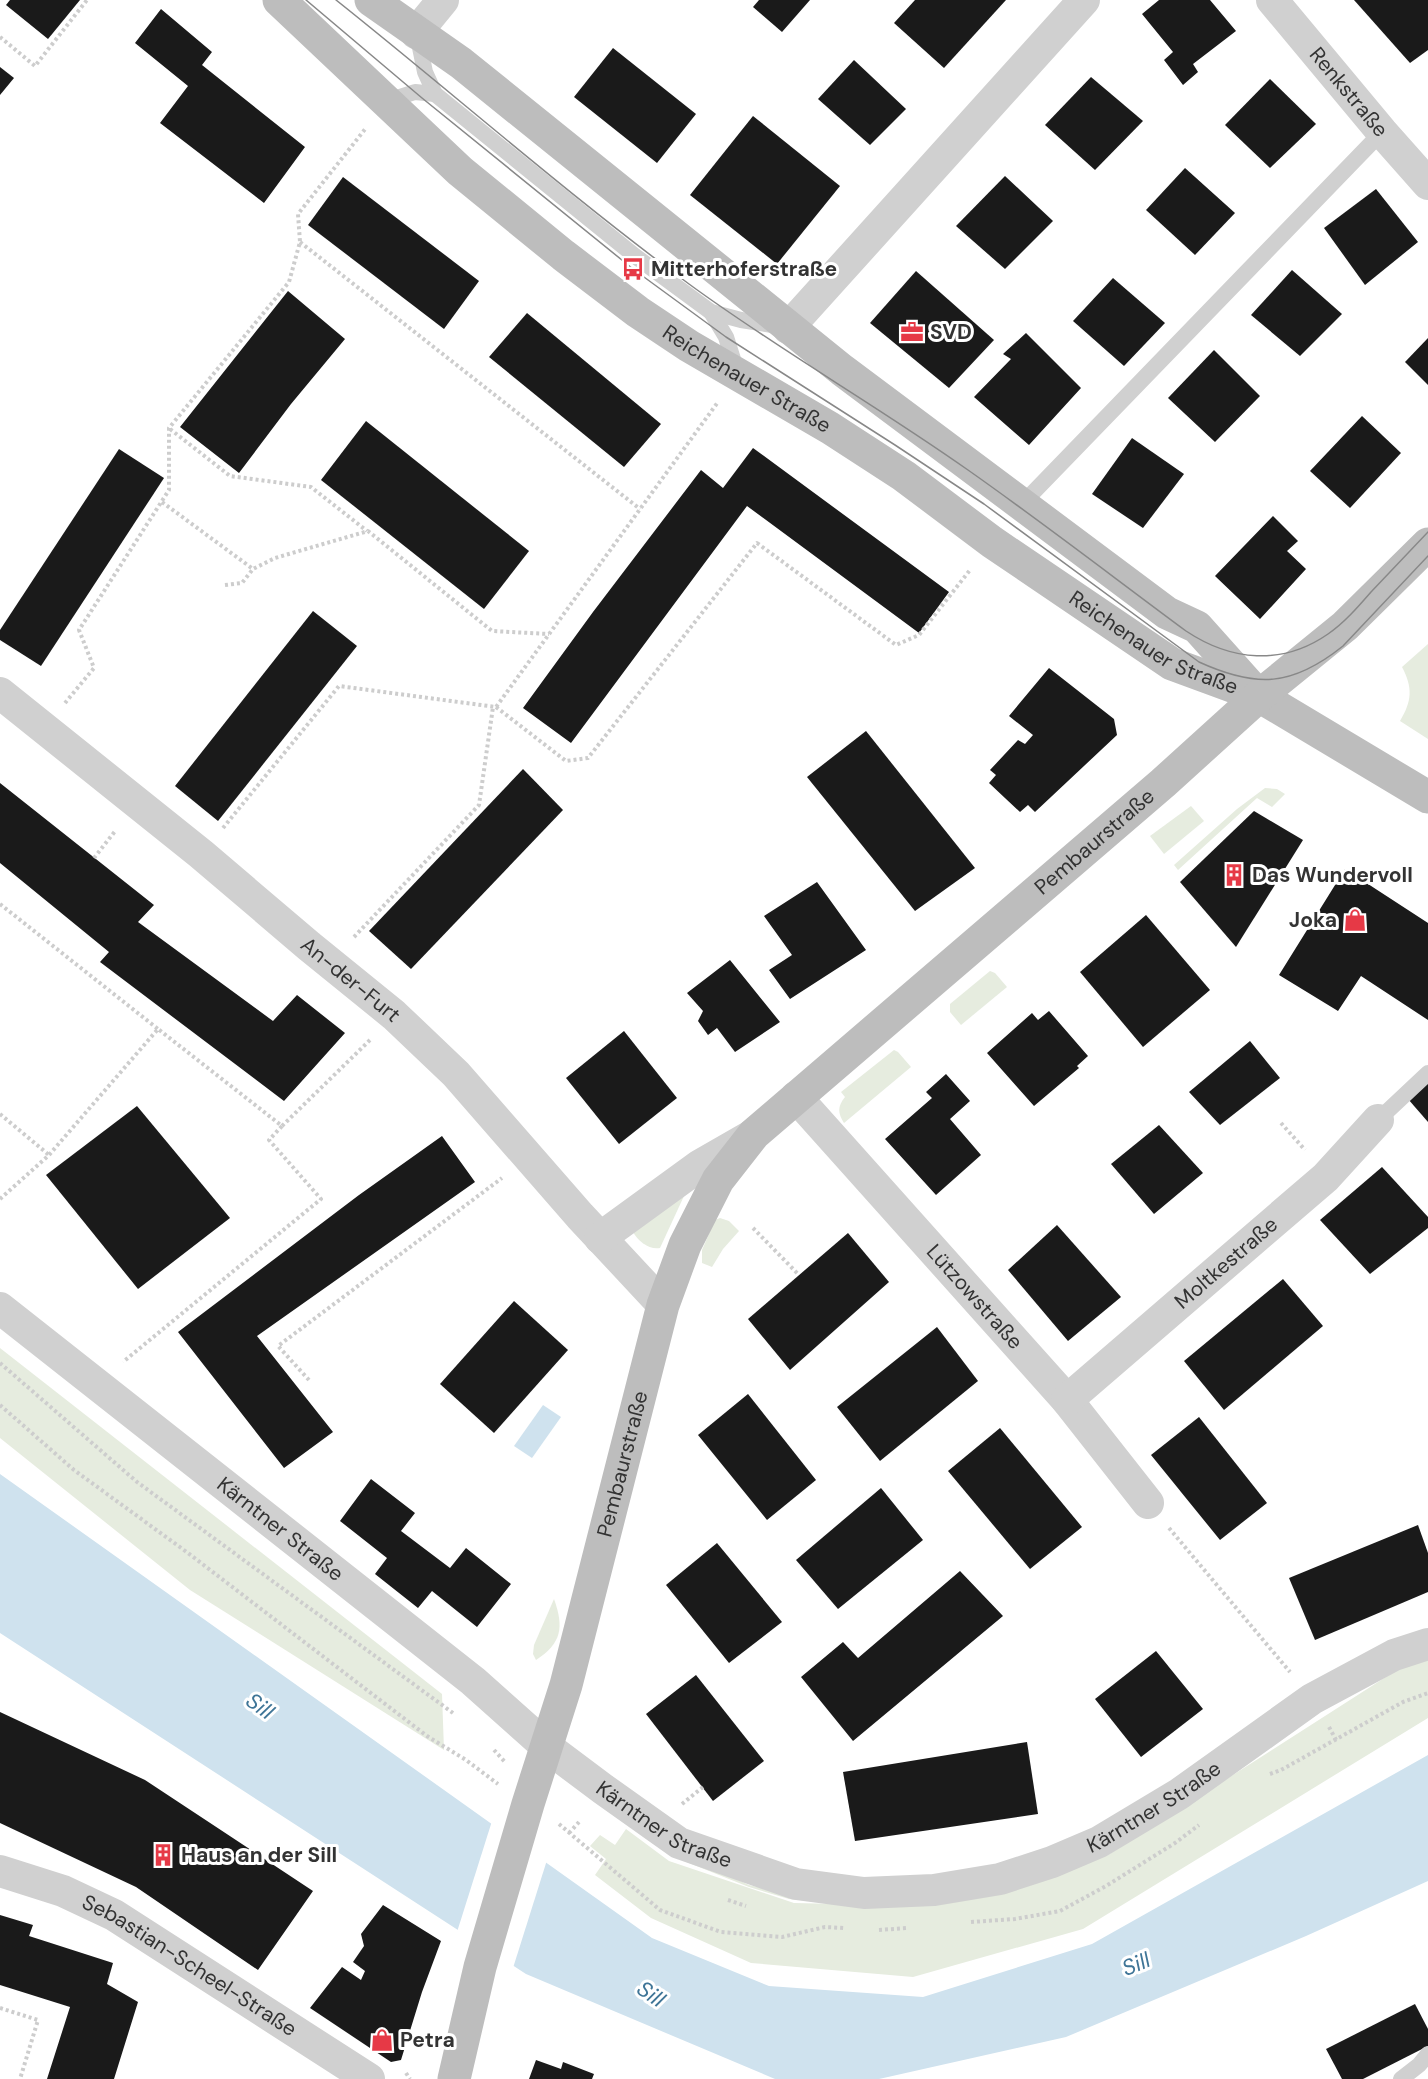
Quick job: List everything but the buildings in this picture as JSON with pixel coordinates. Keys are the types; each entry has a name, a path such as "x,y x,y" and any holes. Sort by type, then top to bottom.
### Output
{"street":[{"name":"Reichenauer Straße","path":"279,0 379,111 460,171 572,262 638,312 689,346 730,385 830,428 904,476 992,542 1172,664 1259,696 1428,797"},
{"name":"Reichenauer Straße","path":"371,0 460,63 788,328 1021,505 1167,613 1197,627 1259,696"},
{"path":"417,33 443,0"},
{"path":"788,328 1084,0"},
{"name":"Renkstraße","path":"1272,0 1428,184"},
{"name":"Pembaurstraße","path":"454,2079 480,1967 540,1815 547,1747 566,1685 663,1305 685,1245 718,1180 754,1134 1163,783 1259,696 1346,626 1428,544"},
{"name":"An-der-Furt","path":"0,693 201,854 394,1015 456,1074 600,1238 663,1305"},
{"name":"Lützowstraße","path":"796,1097 1067,1400 1148,1503"},
{"name":"Moltkestraße","path":"1067,1400 1326,1177 1378,1120"},
{"name":"Pembaurstraße","path":"600,1238 699,1166 754,1134"},
{"name":"Kärntner Straße","path":"0,1308 486,1691 547,1747 603,1790 679,1843 796,1884 864,1893 934,1890 1000,1879 1052,1862 1099,1842 1179,1794 1312,1699 1394,1655 1428,1644"},
{"name":"Sebastian-Scheel-Straße","path":"0,1871 63,1891 114,1915 369,2079"}],"lane":[{"path":"417,33 425,72 435,94 634,256 711,312 788,328"},
{"path":"379,111 415,92 435,94"},
{"path":"1021,505 1382,132"},
{"path":"711,312 726,337 730,385"},
{"path":"1378,1120 1428,1073"},
{"path":"1401,2079 1419,2065 1428,2054"}],"path":[{"path":"0,38 35,66 87,0"},
{"path":"58,712 94,668 79,630 169,490 169,428 289,282 300,242 298,214 379,111"},
{"path":"300,242 640,509"},
{"path":"347,945 479,805 494,707 730,385"},
{"path":"169,428 230,476 311,487 492,631 549,634"},
{"path":"162,502 253,569"},
{"path":"225,585 242,583 253,569 274,558 368,531"},
{"path":"222,830 339,686 494,707 566,761 588,758 757,543 896,645 919,635 971,568"},
{"path":"94,858 115,831"},
{"path":"0,904 282,1126"},
{"path":"0,1199 49,1155 158,1029"},
{"path":"120,1364 321,1199 269,1140 372,1038"},
{"path":"0,1114 49,1155"},
{"path":"309,1380 278,1346 503,1177"},
{"path":"753,1228 799,1275"},
{"path":"0,1363 137,1482 459,1717"},
{"path":"0,1405 74,1470 188,1553 427,1736 466,1760 500,1785"},
{"path":"1148,1503 1312,1699"},
{"path":"1329,1728 1336,1740"},
{"path":"493,1748 506,1763"},
{"path":"680,1808 703,1787"},
{"path":"540,1815 569,1833 660,1910 721,1932 782,1937"},
{"path":"569,1833 579,1822"},
{"path":"0,2008 38,2020 20,2079"},
{"path":"406,2073 410,2079"}],"shaded area":[{"path":"1428,644 1428,739 1400,721 1410,694 1402,667"},
{"path":"1265,788 1277,789 1285,794 1272,807 1257,798 1178,870 1174,865 1237,809"},
{"path":"1191,806 1204,821 1164,854 1150,836"},
{"path":"990,971 995,973 1007,987 961,1025 950,1012 950,1004"},
{"path":"894,1050 911,1067 844,1123 839,1110 845,1097 841,1092"},
{"path":"684,1196 660,1248 648,1246 638,1239 633,1232"},
{"path":"720,1218 729,1221 739,1231 723,1249 712,1267 702,1263 702,1250 715,1220"},
{"path":"0,1348 442,1694 444,1750 190,1590 0,1438"},
{"path":"554,1599 560,1626 556,1641 545,1654 536,1660 533,1654 534,1645"},
{"path":"1428,1657 1428,1718 1083,1929 913,1977 751,1963 651,1918 595,1875 606,1859 590,1846 600,1835 615,1845 626,1829 669,1861 794,1903 840,1904 789,1899 749,1887 684,1861 706,1865 749,1885 793,1895 1006,1892 1108,1855 1403,1666"}],"water":[{"path":"543,1405 561,1417 532,1458 514,1446"},
{"name":"Sill","path":"0,1474 652,1938 769,1986 923,1997 1092,1944 1428,1755 1428,1881 1306,1936 1066,2037 879,2079 775,2079 526,1974 0,1633"}],"pier":[{"path":"492,1821 547,1860 513,1968 457,1932"}],"tram line":[{"path":"306,0 422,98 633,269 726,337 984,504 1199,662 1238,676 1256,679 1290,676 1307,669 1325,660 1343,646 1428,556"},
{"path":"336,0 555,179 689,284 968,470 1186,631 1203,641 1221,649 1257,656 1275,655 1311,644 1345,620 1428,532"}],"place":[{"name":"Mitterhoferstraße","path":"633,269"},
{"name":"SVD","path":"912,332"},
{"name":"Das Wundervoll","path":"1234,875"},
{"name":"Joka","path":"1355,920"},
{"name":"Haus an der Sill","path":"163,1855"},
{"name":"Petra","path":"382,2040"}]}
